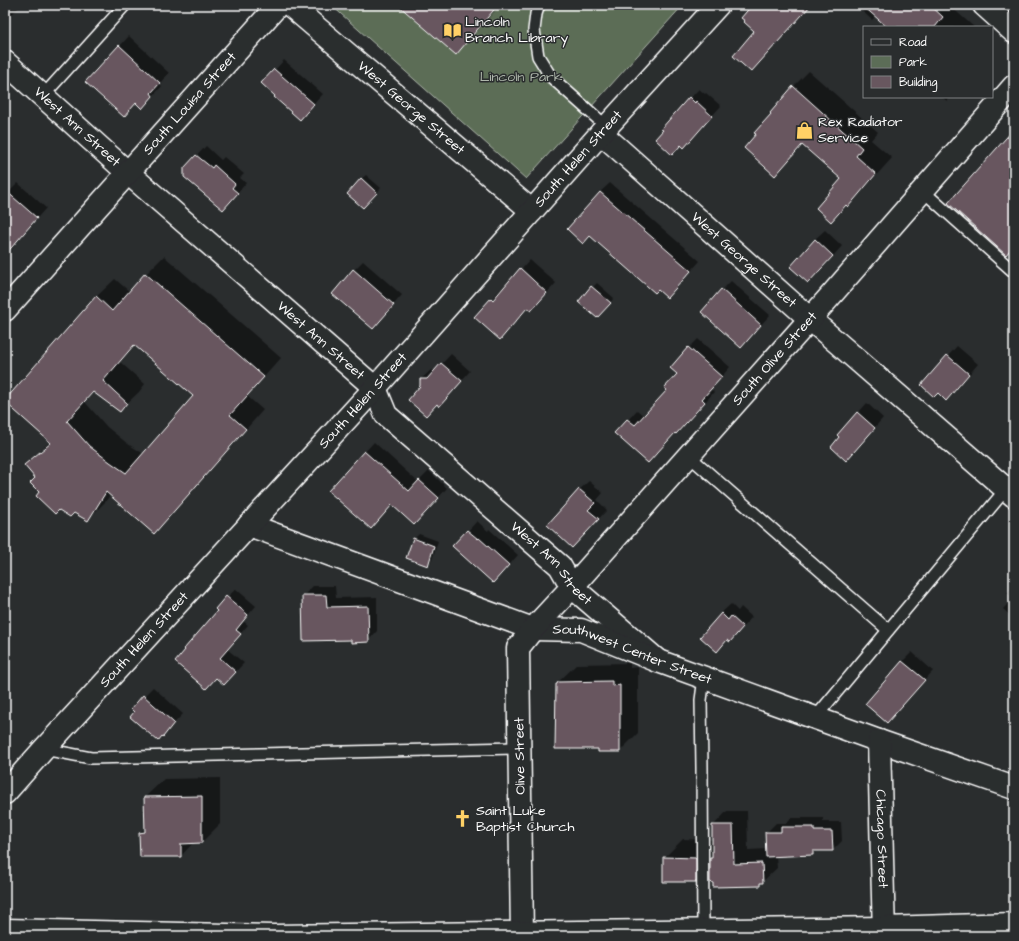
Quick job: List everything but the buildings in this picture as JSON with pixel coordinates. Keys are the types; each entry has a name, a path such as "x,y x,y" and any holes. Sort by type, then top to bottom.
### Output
{"street":[{"name":"South Louisa Street","path":"5,310 278,5"},
{"name":"West George Street","path":"290,5 532,211"},
{"name":"South Helen Street","path":"5,793 375,388 604,130 718,5"},
{"path":"984,5 1014,32"},
{"name":"West Ann Street","path":"5,63 127,172 375,388 386,415 560,566 572,587 658,661"},
{"name":"South Olive Street","path":"533,629 689,456 1014,86"},
{"name":"West George Street","path":"604,130 810,319 1012,493"},
{"name":"Southwest Center Street","path":"249,525 533,629 581,630 704,678 1014,788"},
{"name":"Olive Street","path":"522,934 518,648 533,629"},
{"name":"Chicago Street","path":"879,741 884,932"},
{"path":"5,930 274,936 522,934 703,930 884,932 1014,924"}],"lane":[{"path":"43,96 125,5"},
{"path":"539,5 534,30 538,56 551,77 604,130"},
{"path":"923,191 1014,272"},
{"path":"689,456 888,630"},
{"path":"815,718 888,630 1012,493"},
{"path":"703,930 701,700 704,678"},
{"path":"44,749 91,758 519,748"}],"green space":[{"name":"Lincoln Park","path":"331,5 683,5 526,179"}],"place":[{"name":"Lincoln Branch Library","path":"452,30"},
{"name":"Rex Radiator Service","path":"805,130"},
{"name":"Saint Luke Baptist Church","path":"463,819"}]}
